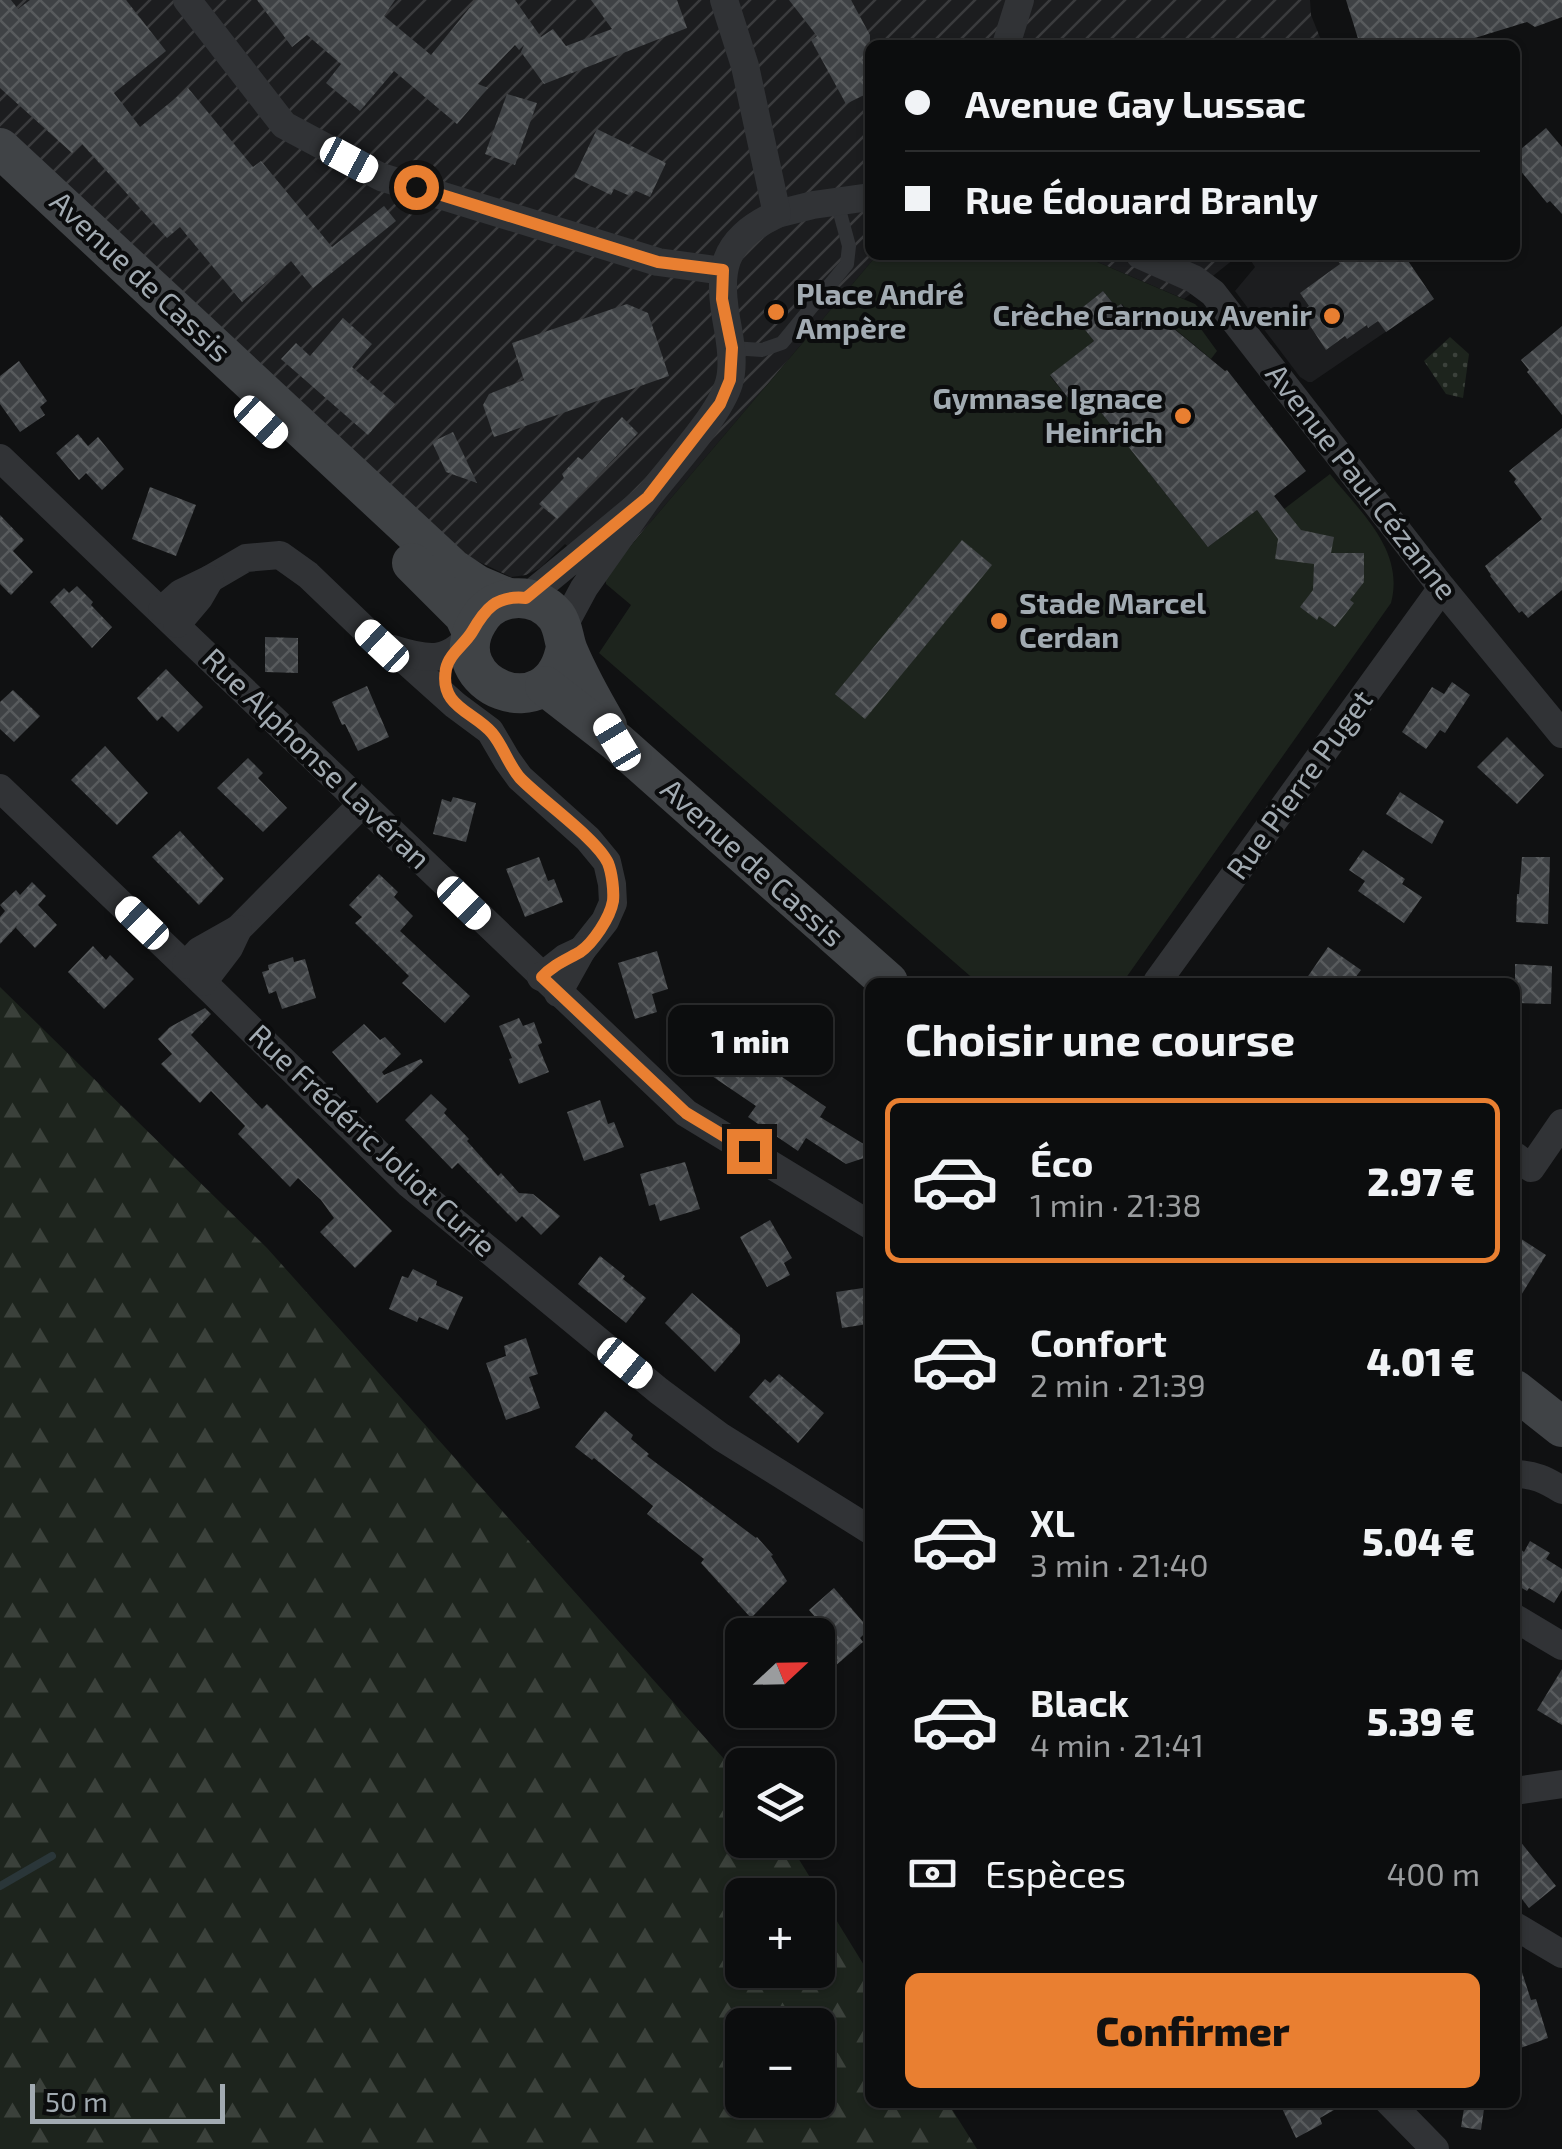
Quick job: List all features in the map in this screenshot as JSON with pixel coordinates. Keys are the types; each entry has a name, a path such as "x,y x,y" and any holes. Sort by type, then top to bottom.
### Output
{"main road":[{"name":"Avenue de Cassis","path":"0,148 453,569 477,584 541,603 554,613 595,705 617,742"},
{"name":"Avenue de Cassis","path":"0,178 435,584 464,616 462,643 480,676 490,685 529,690 617,742 883,978"},
{"path":"462,643 487,609 517,598"},
{"path":"529,690 556,676 564,662 565,637"},
{"path":"1520,1378 1562,1399"},
{"path":"1520,1394 1562,1427"}],"street":[{"path":"187,0 284,125 381,177 658,262 723,270"},
{"path":"724,0 745,66 777,214"},
{"path":"1008,40 1020,0"},
{"path":"565,637 584,588 720,404 730,380 732,348 722,299 723,270 739,238 777,214 865,198"},
{"name":"Avenue Paul Cézanne","path":"1152,260 1194,278 1213,292 1442,588 1562,734"},
{"name":"Rue Alphonse Lavéran","path":"0,458 686,1113 865,1223"},
{"path":"517,598 648,497"},
{"path":"169,617 199,598 210,579 246,558 280,556 308,574 382,646 485,726 520,778 608,862 613,902 605,921 550,985"},
{"name":"Rue Pierre Puget","path":"1160,978 1442,588"},
{"path":"382,646 440,657 462,643"},
{"path":"454,705 446,683 446,666 462,643"},
{"path":"485,726 502,703 529,690"},
{"name":"Rue Frédéric Joliot Curie","path":"0,788 409,1184 721,1437 865,1527"},
{"path":"195,974 199,951 238,929 361,804"},
{"path":"1520,1160 1531,1168 1562,1122"},
{"path":"1520,1475 1542,1478 1562,1490"},
{"path":"1520,1621 1562,1646"},
{"path":"1520,1790 1562,1784"},
{"path":"1520,1929 1562,1954"},
{"path":"1396,2108 1434,2149"}],"lane":[{"path":"732,348 762,350 782,343 848,264 848,246 836,202"}],"shaded area":[{"path":"0,0 1310,0 1311,15 1321,40 865,40 865,260 873,260 605,576 565,544 540,568 526,575 511,577 471,558 353,458 0,130"},
{"path":"1093,260 1233,260 1184,299"},
{"name":"Crèche Carnoux Avenir","path":"1250,260 1407,260 1434,299 1308,382 1300,377 1235,291 1255,267"}],"green space":[{"name":"Stade Marcel Cerdan","path":"873,260 1093,260 1195,304 1205,314 1196,322 1217,351 1211,359 1163,319 1140,320 1122,304 1116,307 1103,291 1073,315 1094,341 1050,376 1087,421 1100,411 1208,547 1257,510 1272,530 1284,509 1330,474 1377,533 1392,566 1394,584 1391,603 1126,978 972,978 599,653 631,605 606,584 605,576"},
{"path":"1450,337 1469,354 1463,398 1446,394 1424,361"},
{"path":"0,987 267,1248 725,1760 725,1858 798,1858 810,1878 725,1878 725,1988 835,1988 835,1918 865,1967 865,2108 951,2108 977,2149 0,2149"}],"building":[{"path":"0,0 11,0 18,9 30,0 126,0 166,51 114,93 140,127 188,88 253,167 261,161 332,247 384,206 396,221 313,288 291,261 242,302 180,227 167,238 82,144 72,153 0,88"},
{"path":"257,0 395,0 384,16 431,55 476,0 515,0 541,37 553,29 566,46 612,29 591,0 677,0 687,28 544,84 521,52 524,45 519,50 515,45 478,84 488,88 457,124 394,71 360,111 326,83 341,64 307,35 292,47"},
{"path":"789,0 851,0 870,35 870,40 865,40 865,94 846,104 811,40 817,36"},
{"path":"1346,0 1562,0 1562,17 1535,27 1527,22 1468,40 1358,40"},
{"path":"507,94 537,103 515,165 485,154"},
{"path":"1546,128 1562,147 1562,214 1550,201 1547,203 1520,170 1520,150"},
{"path":"597,129 666,163 650,197 634,190 630,196 614,189 611,195 574,177"},
{"path":"1337,260 1407,260 1434,299 1386,332 1378,321 1326,350 1301,312 1309,306 1300,293 1340,264"},
{"name":"Gymnase Ignace Heinrich","path":"1103,291 1132,318 1152,323 1162,319 1227,370 1306,471 1274,496 1301,530 1334,537 1331,553 1364,553 1364,582 1335,627 1300,607 1313,590 1314,564 1275,559 1278,539 1257,510 1208,547 1100,411 1087,422 1050,375 1094,341 1073,315"},
{"path":"627,304 648,313 669,376 494,437 483,405 489,394 524,380 512,343"},
{"path":"343,318 372,344 352,367 395,404 368,435 281,359 296,343 310,356"},
{"path":"1562,326 1562,415 1521,360"},
{"path":"19,361 47,401 40,407 45,415 20,432 0,404 0,376"},
{"path":"622,417 638,433 557,519 539,504 578,457 582,460"},
{"path":"1562,428 1562,590 1528,618 1522,611 1519,613 1485,566 1542,519 1509,471"},
{"path":"453,432 477,483 446,472 432,442"},
{"path":"78,434 88,446 98,437 124,469 102,490 86,473 79,480 56,453"},
{"path":"150,487 196,505 176,556 132,539"},
{"path":"0,515 24,540 13,551 33,572 11,595 0,584"},
{"path":"962,540 992,565 865,719 835,694"},
{"path":"77,586 112,627 92,648 50,602 64,588 69,593"},
{"path":"265,637 298,638 298,673 265,672"},
{"path":"166,669 203,707 178,732 162,716 157,721 137,698"},
{"path":"1452,682 1470,695 1445,733 1440,730 1426,749 1402,732 1432,687 1444,694"},
{"path":"367,686 389,737 358,751 332,702"},
{"path":"13,690 40,716 14,742 0,729 0,702"},
{"path":"1507,737 1544,775 1517,804 1477,767"},
{"path":"105,746 148,793 117,825 71,780"},
{"path":"248,758 263,773 258,778 287,808 263,832 217,788"},
{"path":"1400,792 1444,821 1432,844 1386,814"},
{"path":"453,797 476,803 466,842 433,834 442,799 451,802"},
{"path":"180,831 224,879 199,905 152,857"},
{"path":"1363,850 1405,879 1402,884 1422,897 1404,923 1358,891 1365,881 1349,870"},
{"path":"539,857 548,881 554,879 563,902 525,917 506,869"},
{"path":"1522,857 1550,857 1548,924 1516,922"},
{"path":"379,874 398,892 394,897 413,916 400,931 470,996 445,1023 402,983 409,976 355,923 362,917 349,905"},
{"path":"32,882 46,896 38,905 57,925 35,948 17,926 0,944 0,917 5,911 0,905 16,890 20,895"},
{"path":"93,946 106,960 110,955 134,979 104,1009 68,972"},
{"path":"1328,947 1361,970 1355,978 1307,978"},
{"path":"657,951 668,989 652,994 657,1012 635,1019 618,963"},
{"path":"293,957 294,962 305,959 316,998 282,1009 276,991 269,994 262,972 269,970 268,965"},
{"path":"1515,964 1552,966 1551,1004 1520,1003 1520,978 1515,978"},
{"path":"205,1008 211,1014 191,1035 262,1109 267,1104 392,1231 355,1268 320,1232 334,1218 321,1200 298,1178 290,1187 238,1134 245,1126 211,1091 200,1103 161,1064 172,1054 158,1039 170,1027"},
{"path":"707,1017 752,1046 747,1053 826,1107 820,1117 865,1145 865,1158 846,1164 806,1138 798,1151 748,1117 756,1106 681,1055"},
{"path":"519,1018 523,1026 534,1022 549,1072 519,1084 499,1026"},
{"path":"364,1024 380,1040 385,1037 401,1054 382,1072 384,1075 421,1059 423,1062 377,1103 332,1052"},
{"path":"431,1094 498,1176 501,1173 519,1193 533,1194 560,1216 541,1235 522,1216 516,1222 458,1163 452,1169 405,1120"},
{"path":"600,1100 608,1124 614,1122 624,1147 584,1161 567,1112"},
{"path":"685,1162 700,1209 660,1221 655,1204 649,1206 640,1174"},
{"path":"770,1220 792,1258 784,1263 790,1275 767,1287 740,1237"},
{"path":"1520,1238 1546,1255 1520,1297"},
{"path":"600,1256 646,1298 626,1323 578,1284"},
{"path":"413,1269 463,1297 448,1330 389,1309 402,1276 408,1278"},
{"path":"863,1288 865,1324 842,1328 836,1292"},
{"path":"692,1293 740,1335 740,1343 715,1372 665,1323"},
{"path":"526,1338 538,1374 529,1377 540,1408 506,1420 486,1363 506,1356 504,1346"},
{"path":"779,1374 824,1413 798,1443 749,1397 765,1379 770,1383"},
{"path":"605,1411 633,1435 631,1439 647,1456 757,1537 773,1555 787,1581 751,1618 701,1563 704,1559 647,1514 653,1506 575,1447"},
{"path":"1530,1541 1550,1553 1546,1559 1562,1569 1562,1590 1554,1603 1520,1587 1520,1549 1524,1552"},
{"path":"834,1588 865,1624 860,1638 863,1642 835,1666 835,1618 816,1618 809,1610"},
{"path":"1562,1669 1562,1725 1537,1710"},
{"path":"1520,1841 1556,1886 1529,1908 1520,1896"},
{"path":"1520,1966 1531,2000 1536,1999 1548,2038 1520,2048"},
{"path":"1282,2108 1338,2108 1320,2118 1322,2124 1296,2138"},
{"path":"1464,2108 1484,2108 1481,2130 1461,2127"}],"waterway":[{"path":"0,1886 52,1856"}],"place":[{"name":"Place André Ampère","path":"776,312"},
{"name":"Crèche Carnoux Avenir","path":"1332,316"},
{"name":"Gymnase Ignace Heinrich","path":"1183,416"},
{"name":"Stade Marcel Cerdan","path":"999,621"}],"route":[{"path":"416,187 658,262 723,270 722,299 732,348 730,380 720,404 648,497 526,598 508,598 487,609 446,666 446,683 454,705 490,730 520,778 608,862 613,902 605,921 582,950 542,977 686,1113 749,1151"}]}
